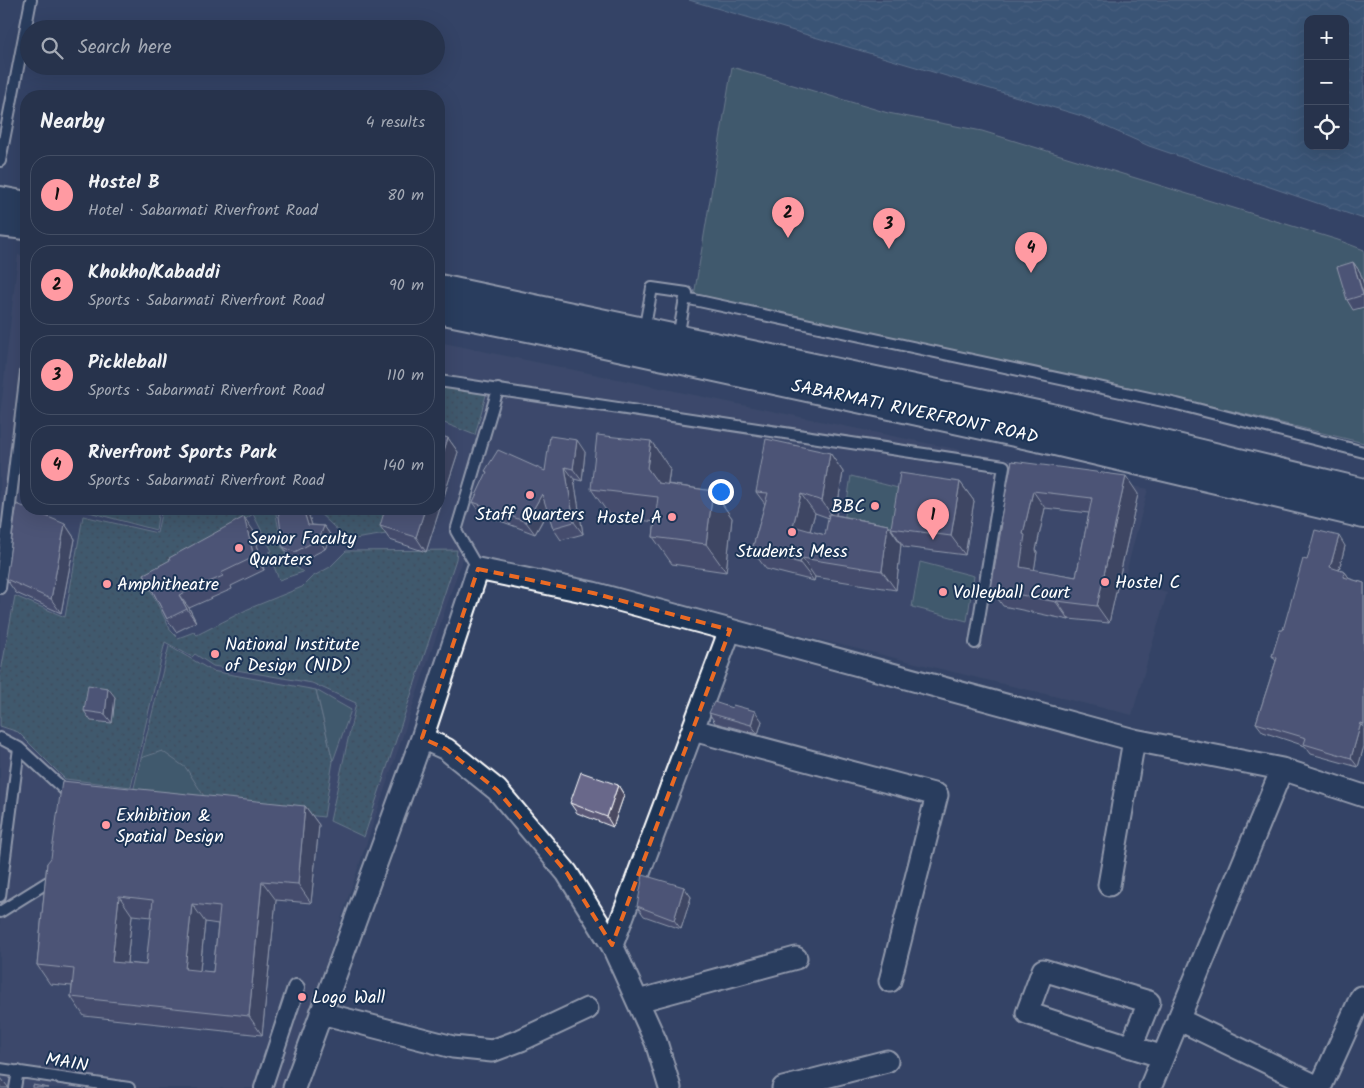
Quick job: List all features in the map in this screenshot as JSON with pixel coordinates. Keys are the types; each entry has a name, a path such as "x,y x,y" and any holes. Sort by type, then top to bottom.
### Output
{"street":[{"path":"0,200 20,204"},
{"path":"0,223 20,225"},
{"path":"445,294 457,306"},
{"name":"SABARMATI RIVERFRONT ROAD","path":"457,306 644,331 1051,417 1364,492"},
{"name":"SABARMATI RIVERFRONT ROAD","path":"457,306 577,338 1046,440 1364,515"},
{"path":"294,1088 422,738 478,569 593,593 1134,740 1282,770 1364,796"},
{"path":"612,945 730,630"},
{"path":"693,730 937,795 890,982"},
{"path":"422,738 446,749 497,790 567,873 612,945 656,1042 670,1088"},
{"path":"1109,885 1134,740"},
{"path":"1150,1088 1282,770"},
{"path":"638,1001 796,958"},
{"path":"1132,1047 1149,1002 1043,970 1027,1013 1163,1058"},
{"path":"263,1088 296,988"},
{"path":"1178,1019 1320,1088 1361,997"},
{"path":"321,1013 453,1047 492,1051 588,1009"},
{"path":"783,1088 888,1061"}],"lane":[{"path":"28,20 32,0"},
{"path":"0,157 20,59"},
{"path":"644,331 652,288 686,294 678,339"},
{"path":"685,298 1177,404 1364,452"},
{"path":"445,382 1004,466 975,643"},
{"path":"478,569 456,531 498,389"},
{"path":"0,588 20,422"},
{"path":"0,738 20,748 69,794 66,810"},
{"path":"0,896 20,748"},
{"path":"0,912 57,876 58,867"},
{"name":"MAIN","path":"0,1069 129,1088"},
{"path":"15,1088 18,1071"}],"highlighted area":[{"path":"478,569 593,593 730,630 612,945 567,873 497,790 446,749 422,738"}],"shaded area":[{"name":"National Institute of Design (NID)","path":"18,255 20,255 20,515 445,515 445,343 1148,489 1124,580 1167,593 1132,715 464,554 284,1088 0,1088 0,416"}],"green space":[{"path":"732,67 888,113 982,131 1338,240 1364,250 1364,443 1199,403 694,296"},
{"path":"445,383 488,388 475,435 445,423"},
{"name":"BBC","path":"851,476 906,490 899,536 844,522"},
{"path":"100,515 158,515 156,530"},
{"path":"161,515 252,515 193,554 145,579 171,631 178,638 194,632 197,635 248,609 302,587 312,577 330,567 346,551 457,550 456,559 364,837 330,821 356,703 312,683 213,666 195,654 192,657 165,642 131,787 65,779 18,732 0,726 0,677 15,596 65,617 83,516 157,533"},
{"path":"254,515 276,515 282,548 284,548 287,561 303,572 279,580 269,552 272,551"},
{"path":"321,515 392,515 386,534 348,540"},
{"name":"Volleyball Court","path":"920,562 974,576 967,621 912,607"},
{"path":"169,646 212,671 316,690 333,761 324,817 209,804 141,758"},
{"path":"316,690 351,710 333,761"},
{"path":"162,751 186,768 209,804 133,792 141,758"}],"water":[{"path":"689,0 1364,0 1364,219 1149,146 1082,116"}],"building":[{"path":"1353,262 1363,295 1347,300 1337,267"},
{"path":"597,435 651,441 647,468 658,483 713,491 706,544 653,537 658,497 591,489"},
{"path":"550,436 577,440 573,469 565,467 574,522 553,528 542,494 526,522 473,502 487,472 485,471 498,450 545,471"},
{"path":"766,439 830,453 822,501 801,494 793,526 825,535 829,514 888,525 882,571 802,558 800,563 752,550 768,493 756,492"},
{"path":"1012,461 1126,476 1097,606 1056,602 991,589 1002,523 1000,523","holes":["1033,491 1092,498 1076,577 1020,567 1025,535 1023,534"]},
{"path":"900,473 960,482 951,536 891,528"},
{"path":"17,504 20,505 20,515 43,515 65,524 51,599 6,579"},
{"name":"Senior Faculty Quarters","path":"279,515 305,515 308,525 324,526 319,539 295,552 283,547"},
{"path":"383,515 423,515 416,537 380,526"},
{"path":"244,517 254,557 221,573 223,576 179,595 187,609 167,619 144,574 170,560 169,558"},
{"path":"1315,530 1339,536 1330,567 1345,572 1344,577 1364,583 1364,724 1361,723 1351,758 1304,744 1306,738 1256,723 1277,658 1272,656 1280,630 1283,630 1303,559 1307,560"},
{"path":"88,685 108,688 105,714 84,711"},
{"path":"714,702 732,708 733,705 755,711 751,725 709,713"},
{"path":"581,772 618,785 607,817 570,803"},
{"path":"62,781 305,806 298,884 262,881 249,1016 71,997 74,969 37,965 47,863 51,858","holes":["119,896 153,900 146,965 112,962","192,904 220,907 213,972 185,969"]},
{"path":"643,875 684,887 674,920 637,906"},
{"path":"33,1085 49,1088 33,1088"}],"place":[{"name":"Khokho/Kabaddi","path":"788,238"},
{"name":"Pickleball","path":"889,249"},
{"name":"Riverfront Sports Park","path":"1031,273"},
{"name":"Staff Quarters","path":"530,495"},
{"name":"BBC","path":"875,506"},
{"name":"Hostel A","path":"672,517"},
{"name":"Students Mess","path":"792,532"},
{"name":"Hostel B","path":"933,540"},
{"name":"Senior Faculty Quarters","path":"239,548"},
{"name":"Hostel C","path":"1105,582"},
{"name":"Amphitheatre","path":"107,584"},
{"name":"Volleyball Court","path":"943,592"},
{"name":"National Institute of Design (NID)","path":"215,654"},
{"name":"Exhibition & Spatial Design","path":"106,825"},
{"name":"Logo Wall","path":"302,997"}]}
